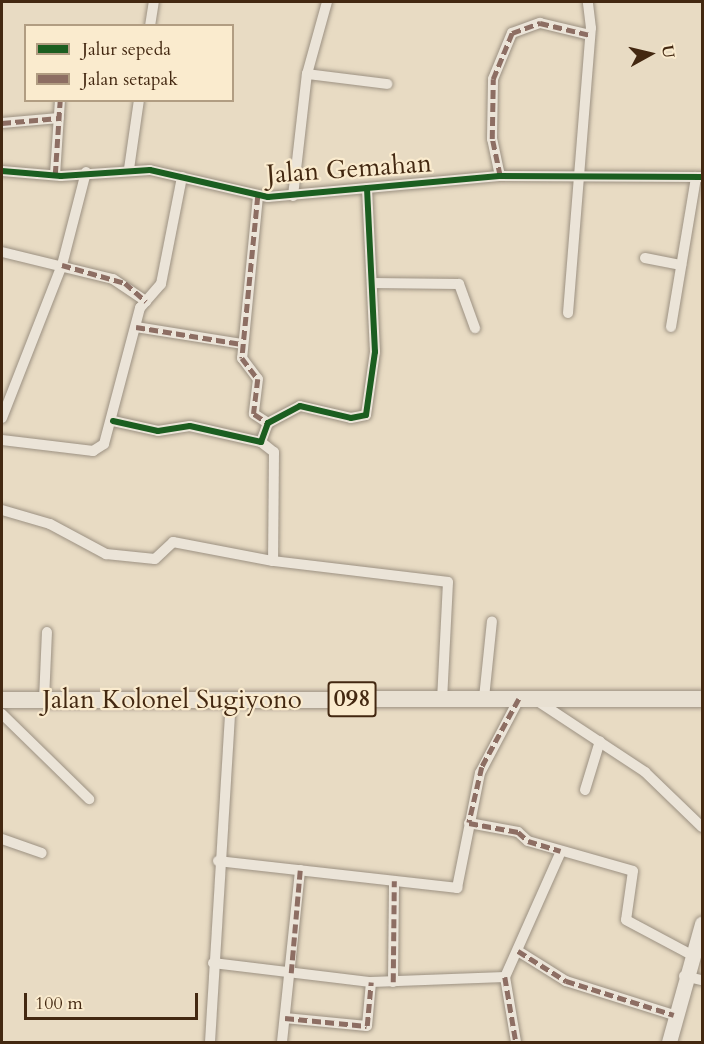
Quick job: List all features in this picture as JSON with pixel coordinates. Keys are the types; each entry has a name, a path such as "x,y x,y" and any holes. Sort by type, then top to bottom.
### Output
{"main road":[{"name":"Jalan Kolonel Sugiyono","path":"2,700 702,699"},
{"path":"669,1042 690,954 702,924"}],"street":[{"path":"150,24 154,2"},
{"path":"293,196 307,74 327,2"},
{"path":"568,313 577,174 591,35 588,2"},
{"path":"500,176 492,139 494,79 512,33 540,23 591,35"},
{"path":"307,74 387,84"},
{"path":"55,175 60,102"},
{"path":"129,169 139,102"},
{"path":"2,123 59,118"},
{"name":"Jalan Gemahan","path":"2,171 55,175 129,169 182,177 258,196 293,196 500,176 577,174 699,177"},
{"path":"2,418 62,265 86,172"},
{"path":"2,440 93,451 104,444 113,421 136,327 146,301 158,293 163,277 182,177"},
{"path":"671,327 699,177"},
{"path":"261,442 268,423 300,406 351,418 366,415 375,371 367,188"},
{"path":"258,196 242,344 245,369 258,379 254,414 268,423"},
{"path":"2,252 62,265 125,283 146,301"},
{"path":"645,258 681,265"},
{"path":"372,283 459,284 475,328"},
{"path":"136,327 242,344"},
{"path":"113,421 158,431 189,426 261,442 274,452 273,561"},
{"path":"2,510 50,524 106,554 155,559 164,544 172,542 273,561 450,584 442,700"},
{"path":"484,698 492,621"},
{"path":"44,700 47,632"},
{"path":"210,1042 218,861 231,699"},
{"path":"218,861 394,881 461,886 469,823 482,767 526,699 600,741 645,772 702,827"},
{"path":"2,714 89,799"},
{"path":"585,790 600,741"},
{"path":"469,823 518,832 528,842 633,872 626,920 690,954"},
{"path":"2,839 42,853"},
{"path":"516,1042 506,977 561,851"},
{"path":"282,1042 300,870"},
{"path":"393,982 394,881"},
{"path":"518,951 566,981 675,1015"},
{"path":"213,963 371,982 506,977"},
{"path":"684,976 702,980"},
{"path":"285,1018 367,1026 371,982"}],"marked path":[{"path":"500,176 492,139 493,79 512,33 540,23 590,35"},
{"path":"55,175 60,102"},
{"path":"2,123 59,118"},
{"path":"258,196 242,358 258,379 254,414 268,423"},
{"path":"62,265 125,283 146,301"},
{"path":"136,327 242,344"},
{"path":"519,699 482,767 469,823 518,832 528,841 561,851"},
{"path":"291,973 300,870"},
{"path":"393,982 394,881"},
{"path":"518,951 566,981 674,1015"},
{"path":"505,977 516,1042"},
{"path":"285,1018 367,1026 371,982"}],"cycle path":[{"path":"2,171 61,176 150,170 268,197 499,176 702,177"},
{"path":"113,421 158,431 190,426 261,442 268,423 300,406 351,418 366,415 375,352 367,188"}]}
